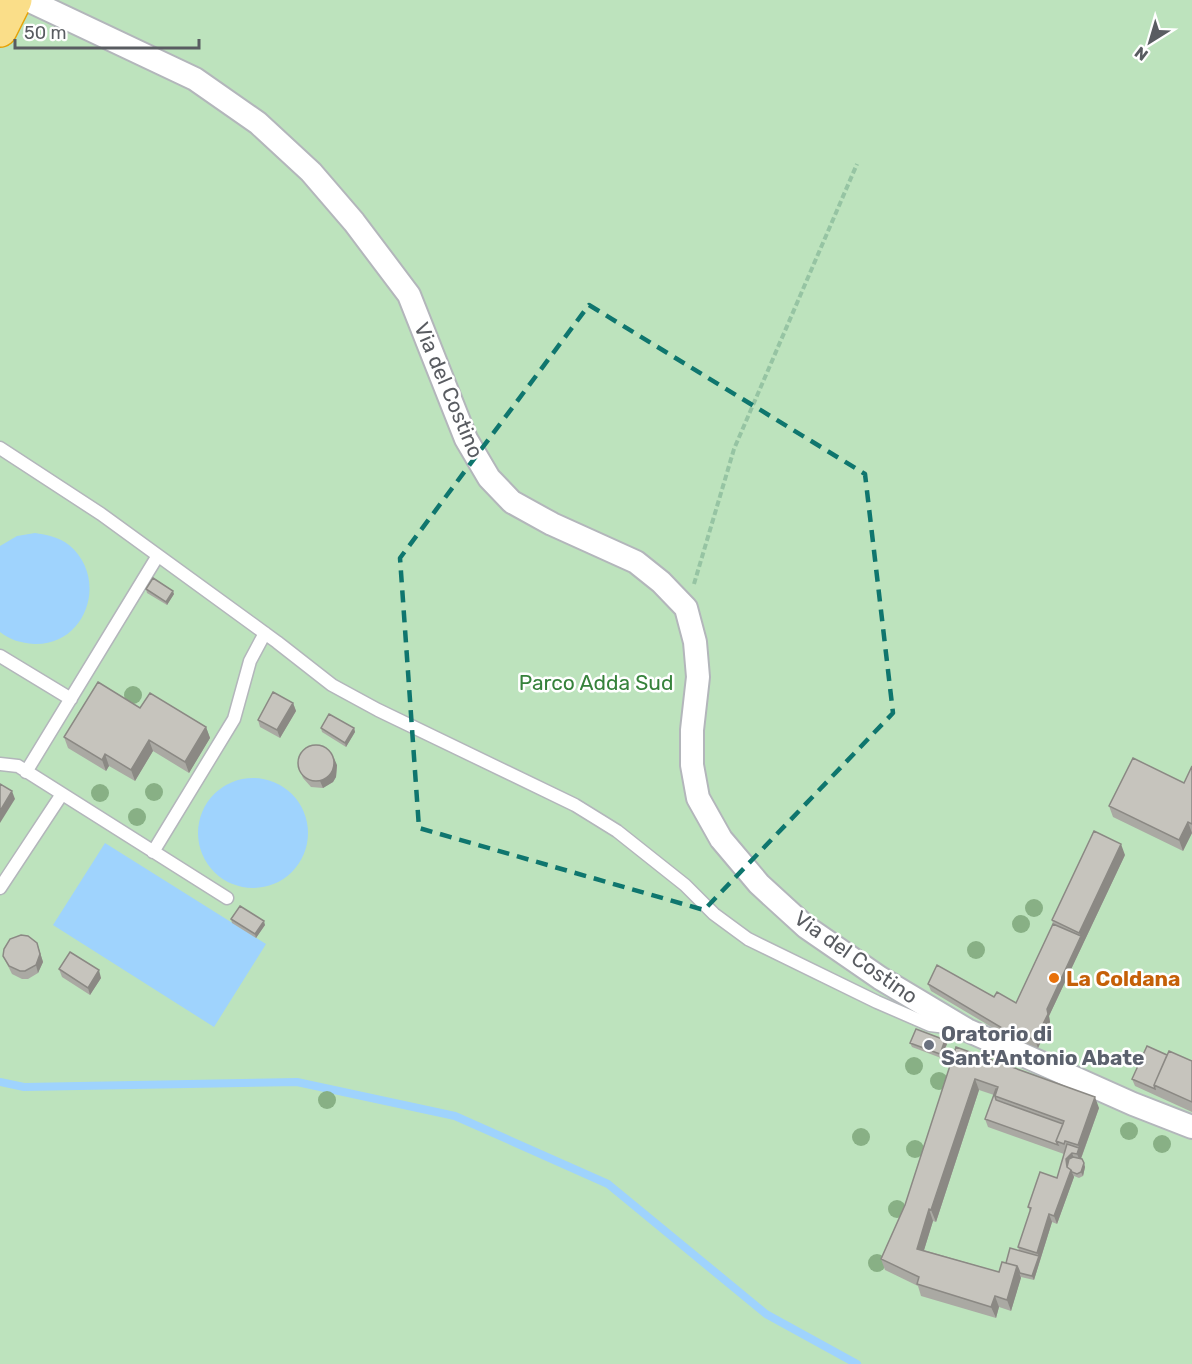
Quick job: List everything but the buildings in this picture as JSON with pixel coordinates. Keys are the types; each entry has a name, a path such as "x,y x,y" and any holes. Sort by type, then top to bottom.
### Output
{"highway":[{"path":"0,30 15,0"}],"street":[{"name":"Via del Costino","path":"28,0 195,79 258,123 311,172 354,222 409,295 466,439 489,478 512,502 552,524 636,562 661,582 686,608 695,642 698,677 692,730 692,765 698,798 721,839 759,884 806,927 880,978 967,1030 1123,1100 1192,1127"}],"lane":[{"path":"0,448 101,514 341,690 576,805 625,838 685,885 714,914 748,939 877,1002 930,1025 967,1030"},
{"path":"26,772 157,557"},
{"path":"153,852 234,719 250,661 265,633"},
{"path":"0,656 71,699"},
{"path":"0,764 18,766 227,898"},
{"path":"0,888 62,794"}],"path":[{"path":"686,608 734,449 857,164"}],"highlighted area":[{"path":"589,305 865,474 893,713 704,910 419,828 400,558"}],"green space":[{"name":"Parco Adda Sud","path":"0,0 1192,0 1192,1364 0,1364"}],"water":[{"path":"35,533 57,538 69,545 81,559 88,575 89,591 86,608 79,622 67,634 52,642 34,644 16,641 0,632 0,546 17,536"},
{"path":"253,778 274,782 292,794 304,812 308,833 304,854 292,872 274,884 253,888 232,884 214,872 202,854 198,833 202,812 214,794 232,782"},
{"path":"105,843 266,944 214,1027 53,925"}],"waterway":[{"path":"0,1082 24,1087 297,1082 455,1116 608,1184 766,1314 857,1364"}],"place":[{"name":"La Coldana","path":"1054,978"},
{"name":"Oratorio di Sant'Antonio Abate","path":"929,1045"}]}
